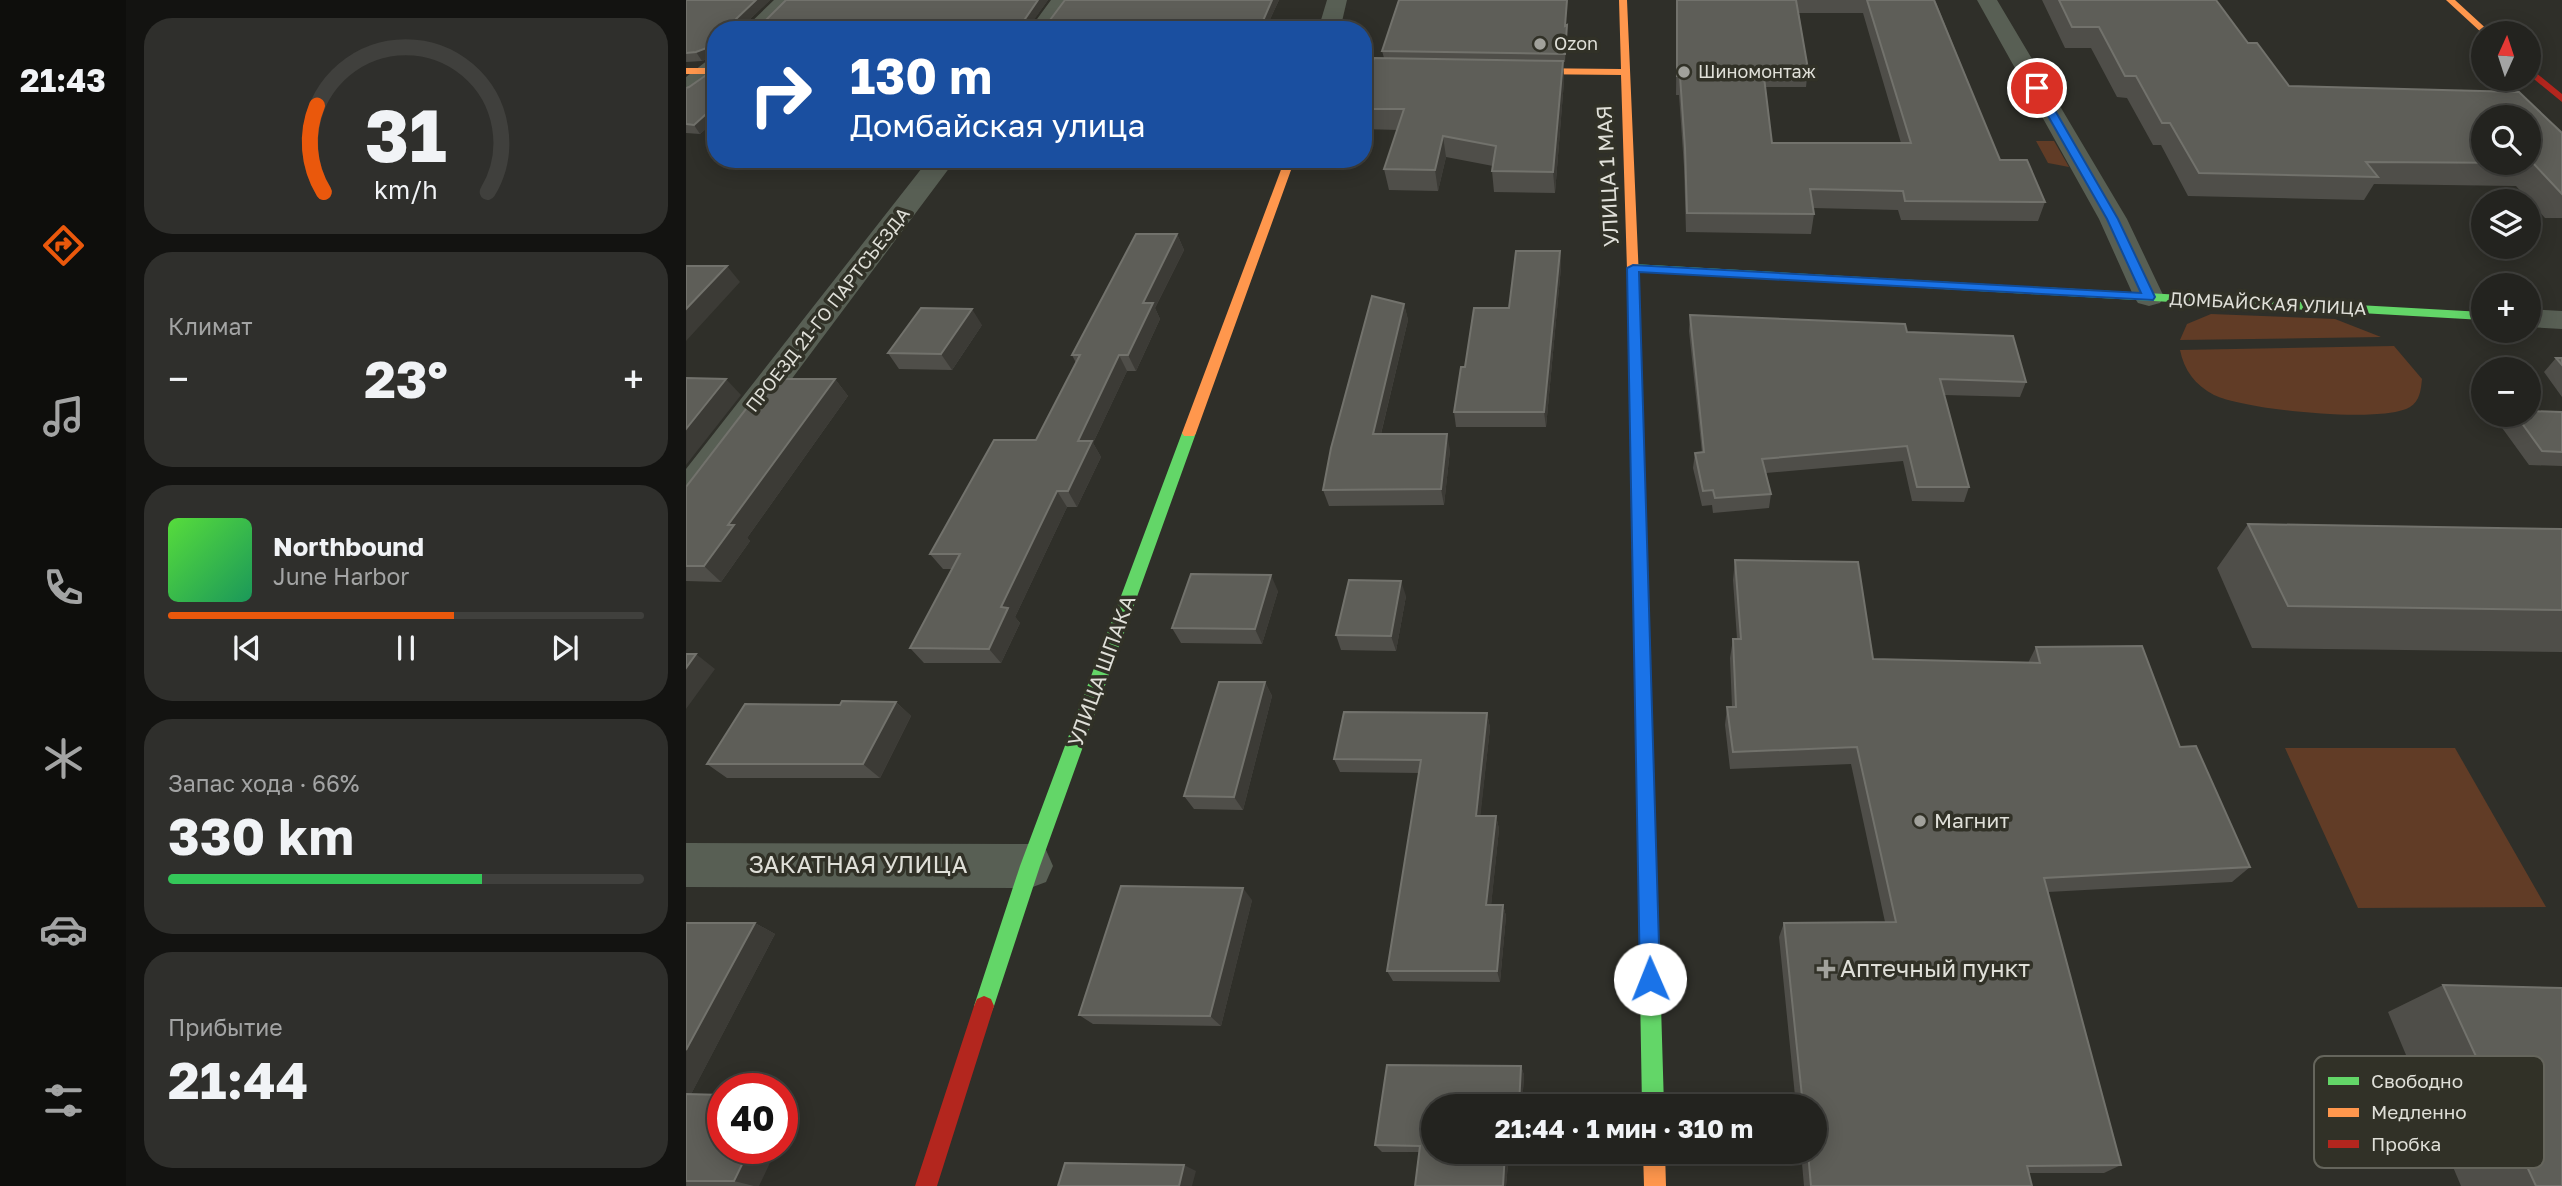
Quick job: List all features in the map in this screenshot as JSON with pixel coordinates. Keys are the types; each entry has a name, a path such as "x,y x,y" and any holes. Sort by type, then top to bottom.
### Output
{"street":[{"path":"764,21 786,0"},
{"path":"1047,21 1062,0"},
{"path":"1331,21 1337,0"},
{"name":"УЛИЦА 1 МАЯ","path":"1623,0 1633,268 1653,1094"},
{"path":"1987,0 2113,219 2149,297"},
{"path":"2450,0 2474,21"},
{"path":"1372,68 1444,70"},
{"path":"686,89 706,69"},
{"path":"1498,71 1625,72"},
{"path":"2541,81 2562,99"},
{"name":"ПРОЕЗД 21-ГО ПАРТСЪЕЗДА","path":"686,494 936,168"},
{"name":"УЛИЦА ШПАКА","path":"926,1186 1030,866 1287,168"},
{"name":"ДОМБАЙСКАЯ УЛИЦА","path":"1633,268 2471,315"},
{"path":"2541,319 2562,320"},
{"name":"ЗАКАТНАЯ УЛИЦА","path":"686,865 1030,866"},
{"path":"1654,1164 1655,1186"}],"shaded area":[{"path":"2036,141 2054,141 2069,167 2048,163"},
{"path":"2211,314 2335,319 2381,337 2180,340 2187,324"},
{"path":"2394,346 2422,379 2416,402 2395,412 2344,415 2254,406 2214,395 2196,382 2184,364 2180,350"},
{"path":"2285,748 2455,748 2546,907 2358,908"}],"building":[{"path":"686,0 756,0 736,21 707,21 707,48 686,53"},
{"path":"786,0 1038,0 1024,21 765,21"},
{"path":"1065,0 1272,0 1263,21 1049,21"},
{"path":"1399,0 1567,0 1565,54 1382,51"},
{"path":"1677,0 1796,0 1808,69 1763,69 1772,143 1911,143 1867,0 1934,0 2000,160 2027,160 2045,202 1905,201 1903,191 1810,189 1814,214 1687,213 1680,76 1677,76"},
{"path":"2059,0 2216,0 2248,43 2257,43 2289,86 2519,92 2533,105 2471,105 2471,163 2366,162 2378,177 2199,173 2170,123 2162,123 2136,76 2125,76 2099,27 2072,27"},
{"path":"1374,58 1563,61 1553,172 1492,171 1496,146 1443,136 1435,170 1384,169 1404,109 1372,109"},
{"path":"707,74 707,113 694,125 686,124 686,88"},
{"path":"2541,113 2562,133 2562,194 2541,172"},
{"path":"1136,234 1177,234 1143,303 1153,303 1128,355 1119,355 1078,441 1092,441 1068,491 1057,491 1001,607 1008,608 989,649 910,648 960,554 930,554 994,440 1036,440 1080,355 1072,355"},
{"path":"1516,251 1560,251 1544,412 1454,412 1461,367 1465,367 1474,308 1509,308"},
{"path":"686,266 727,266 686,309"},
{"path":"1372,296 1404,304 1373,434 1447,434 1441,489 1323,490 1331,448"},
{"path":"921,308 972,309 941,354 888,353"},
{"path":"1690,315 1905,324 1907,332 2013,336 2026,382 1940,379 1969,487 1917,487 1907,446 1762,459 1771,494 1715,498 1713,490 1703,491 1695,453 1704,452"},
{"path":"686,378 726,379 686,429"},
{"path":"769,379 835,379 728,525 734,525 704,566 686,566 686,487"},
{"path":"2541,411 2562,412 2562,452 2542,451 2525,427 2541,427"},
{"path":"2248,524 2562,529 2562,610 2288,606"},
{"path":"1735,560 1858,562 1873,659 2040,663 2036,647 2142,646 2180,747 2196,746 2250,867 2044,878 2121,1165 2027,1166 2032,1186 1811,1186 1809,1164 1827,1164 1827,1094 1802,1094 1784,923 1896,922 1857,747 1733,752 1727,707 1736,707 1733,639 1741,639"},
{"path":"1191,574 1271,575 1255,629 1172,628"},
{"path":"1349,580 1401,581 1391,636 1336,635"},
{"path":"686,654 696,654 686,668"},
{"path":"1219,682 1265,682 1234,797 1184,796"},
{"path":"842,701 896,702 863,764 707,764 745,704 840,705"},
{"path":"1344,712 1487,713 1476,816 1496,816 1486,905 1503,905 1497,971 1387,971 1421,760 1334,759"},
{"path":"1121,886 1243,888 1210,1016 1079,1015"},
{"path":"686,923 755,923 686,1050"},
{"path":"2443,985 2562,988 2562,1186 2536,1186 2528,1168 2544,1168 2544,1056 2476,1056"},
{"path":"1387,1065 1521,1066 1520,1094 1421,1094 1421,1164 1504,1164 1503,1186 1415,1186 1420,1146 1375,1145"},
{"path":"686,1094 707,1095 707,1164 742,1164 734,1181 686,1181"},
{"path":"1065,1163 1184,1165 1179,1186 1058,1186"}],"traffic: fast":[{"path":"1633,268 2471,315"},
{"path":"1634,302 1653,1094"},
{"path":"984,1006 1030,866 1189,433"}],"traffic: slow":[{"path":"1623,0 1634,302"},
{"path":"2450,0 2474,21"},
{"path":"1372,68 1423,69"},
{"path":"686,71 707,71"},
{"path":"1511,71 1624,72"},
{"path":"1189,433 1287,168"},
{"path":"1654,1164 1655,1186"}],"traffic: jam":[{"path":"2541,81 2562,99"},
{"path":"926,1186 984,1006"}],"place":[{"name":"Ozon","path":"1540,44"},
{"name":"Шиномонтаж","path":"1684,72"},
{"name":"Магнит","path":"1920,821"},
{"name":"Аптечный пункт","path":"1826,969"}],"route":[{"path":"1650,979 1633,268 2149,297 2113,219 2037,88"}]}
